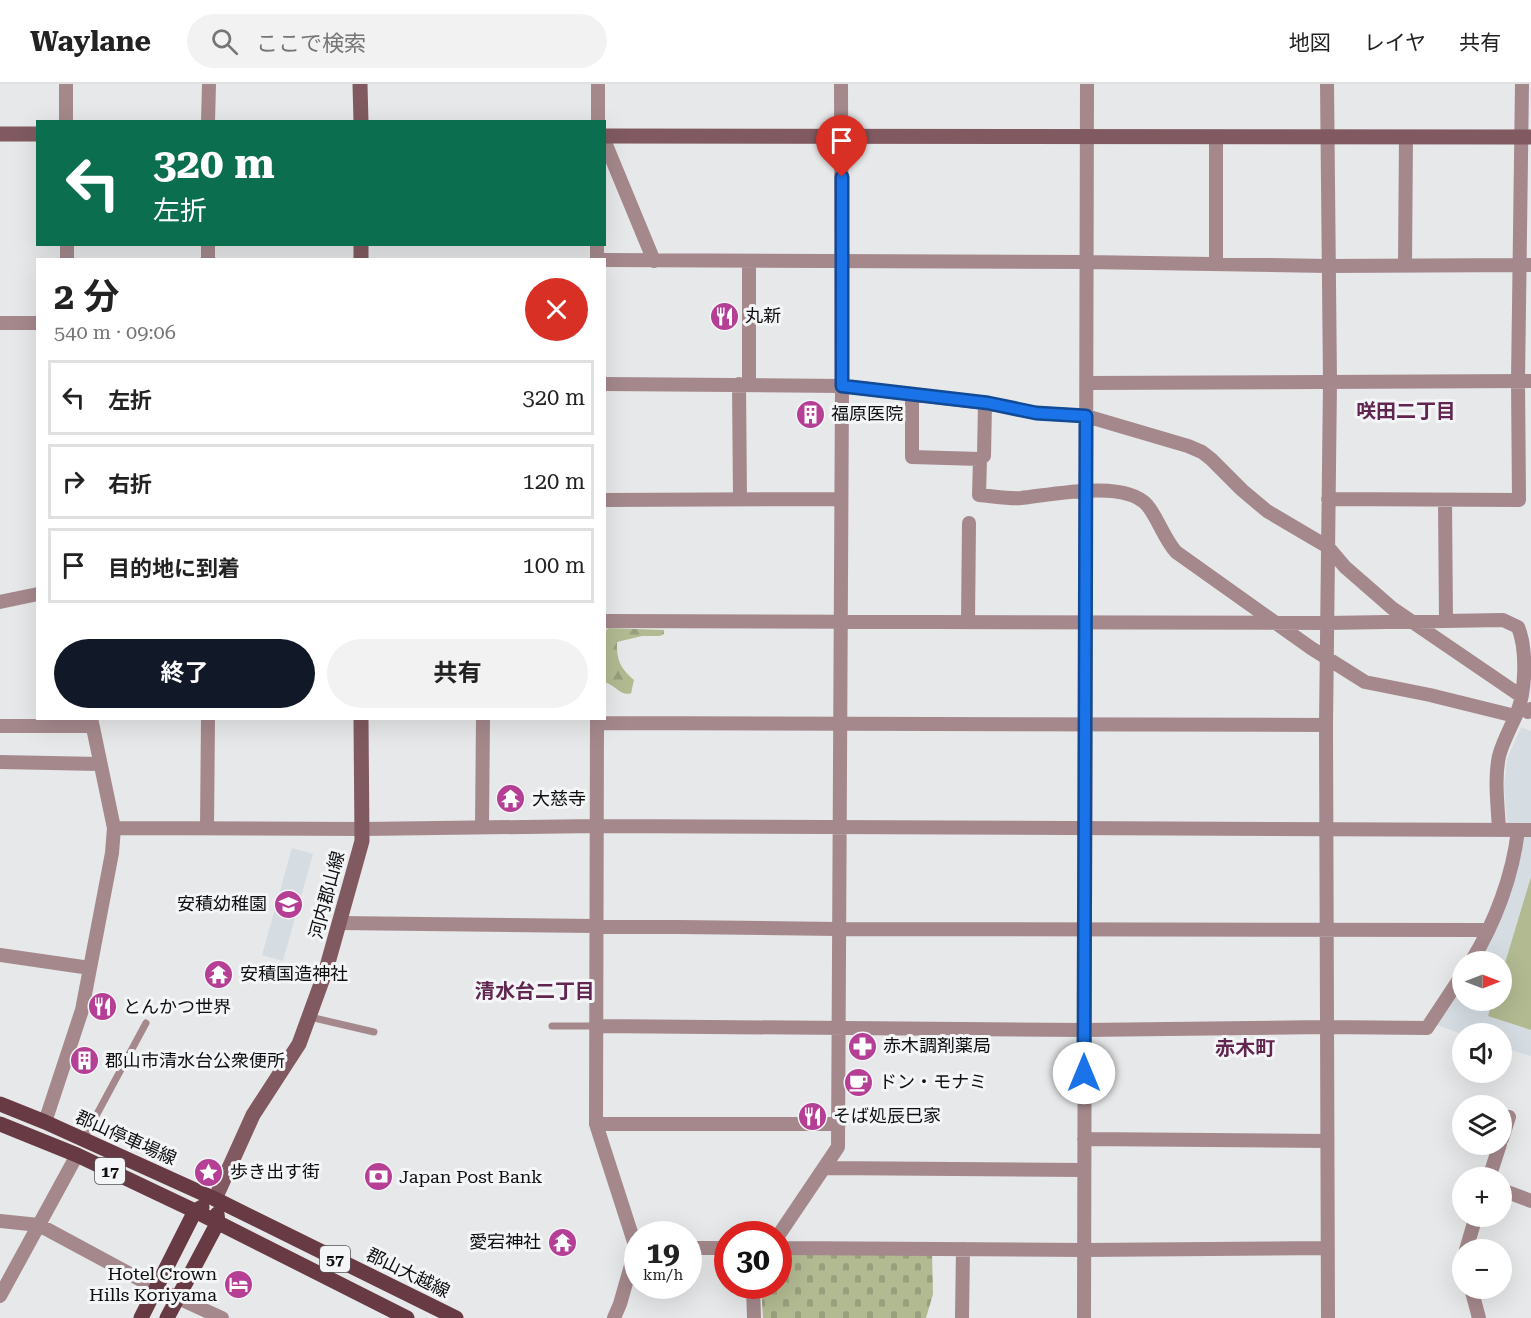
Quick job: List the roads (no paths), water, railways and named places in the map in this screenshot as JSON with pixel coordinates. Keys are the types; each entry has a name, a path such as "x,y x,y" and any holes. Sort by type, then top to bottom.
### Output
{"main road":[{"name":"郡山停車場線","path":"0,1104 215,1199"},
{"name":"郡山停車場線","path":"1,1128 77,1155 218,1222"},
{"path":"141,1318 195,1211 215,1199 218,1222 167,1318"},
{"name":"郡山大越線","path":"215,1199 456,1318"},
{"name":"57","path":"218,1222 406,1318"}],"street":[{"path":"66,84 66,120"},
{"path":"208,120 209,84"},
{"path":"360,84 360,120"},
{"path":"598,84 598,120"},
{"path":"788,1221 838,1147 842,386 841,84"},
{"path":"1084,1318 1087,84"},
{"path":"1327,84 1330,382 1326,725 1328,1318"},
{"path":"1328,499 1525,500 1526,137 1522,84"},
{"path":"0,134 36,134"},
{"path":"1216,137 1216,263"},
{"path":"1405,264 1406,137"},
{"path":"606,138 1526,137"},
{"path":"606,143 654,261"},
{"path":"606,260 1216,263 1328,266 1526,265"},
{"path":"740,499 749,261"},
{"path":"0,323 36,323"},
{"path":"1087,383 1524,381"},
{"path":"606,384 842,386 985,403 1036,413 1086,416 1169,440 1202,452 1267,511 1328,547 1345,567 1392,608 1521,696"},
{"path":"912,394 912,458 980,459"},
{"path":"985,403 984,456 980,459 979,495 1018,498 1086,490 1114,492 1133,497 1146,504 1166,541 1176,552 1327,659 1365,682 1525,712"},
{"path":"606,500 841,499"},
{"path":"1445,500 1446,621"},
{"path":"968,621 969,523"},
{"path":"0,602 36,594"},
{"path":"606,621 1327,623 1503,620 1518,627 1524,641 1524,680 1521,696 1525,712 1500,754 1497,774 1499,830"},
{"path":"207,828 208,720"},
{"name":"河内郡山線","path":"215,1199 253,1115 299,1044 310,1017 339,923 362,841 361,720"},
{"path":"482,827 483,720"},
{"path":"628,1221 596,1124 597,721 1326,725"},
{"path":"0,726 91,722 114,828 112,853 82,1010 45,1122"},
{"path":"0,762 100,764"},
{"path":"114,828 363,829 597,826 1525,830 1517,846 1509,876 1488,930 1477,951"},
{"path":"339,923 597,927 1488,930"},
{"path":"0,955 90,968"},
{"path":"596,1026 1084,1030 1427,1028 1452,990"},
{"path":"596,1124 839,1124"},
{"path":"1084,1139 1327,1141"},
{"path":"0,1296 77,1155"},
{"path":"825,1168 1083,1170"},
{"path":"1512,1193 1531,1200"},
{"path":"0,1221 39,1225 156,1288 222,1318"},
{"path":"792,1248 1084,1250 1328,1248"},
{"path":"962,1318 963,1249"},
{"path":"614,1318 624,1291"},
{"path":"753,1299 754,1318"},
{"path":"1474,1299 1479,1318"}],"lane":[{"path":"310,1017 374,1032"},
{"path":"83,1140 146,1023"},
{"path":"552,1026 596,1026"}],"place":[{"name":"丸新","path":"724,316"},
{"name":"福原医院","path":"810,414"},
{"name":"大慈寺","path":"511,799"},
{"name":"安積幼稚園","path":"288,904"},
{"name":"安積国造神社","path":"219,974"},
{"name":"とんかつ世界","path":"102,1007"},
{"name":"赤木調剤薬局","path":"862,1046"},
{"name":"郡山市清水台公衆便所","path":"84,1061"},
{"name":"ドン・モナミ","path":"858,1082"},
{"name":"そば処辰巳家","path":"812,1116"},
{"name":"歩き出す街","path":"209,1172"},
{"name":"Japan Post Bank","path":"378,1177"},
{"name":"愛宕神社","path":"562,1242"},
{"name":"Hotel Crown Hills Koriyama","path":"238,1284"}],"district":[{"name":"咲田二丁目","path":"1406,411"},
{"name":"清水台二丁目","path":"535,991"},
{"name":"赤木町","path":"1245,1048"}]}
